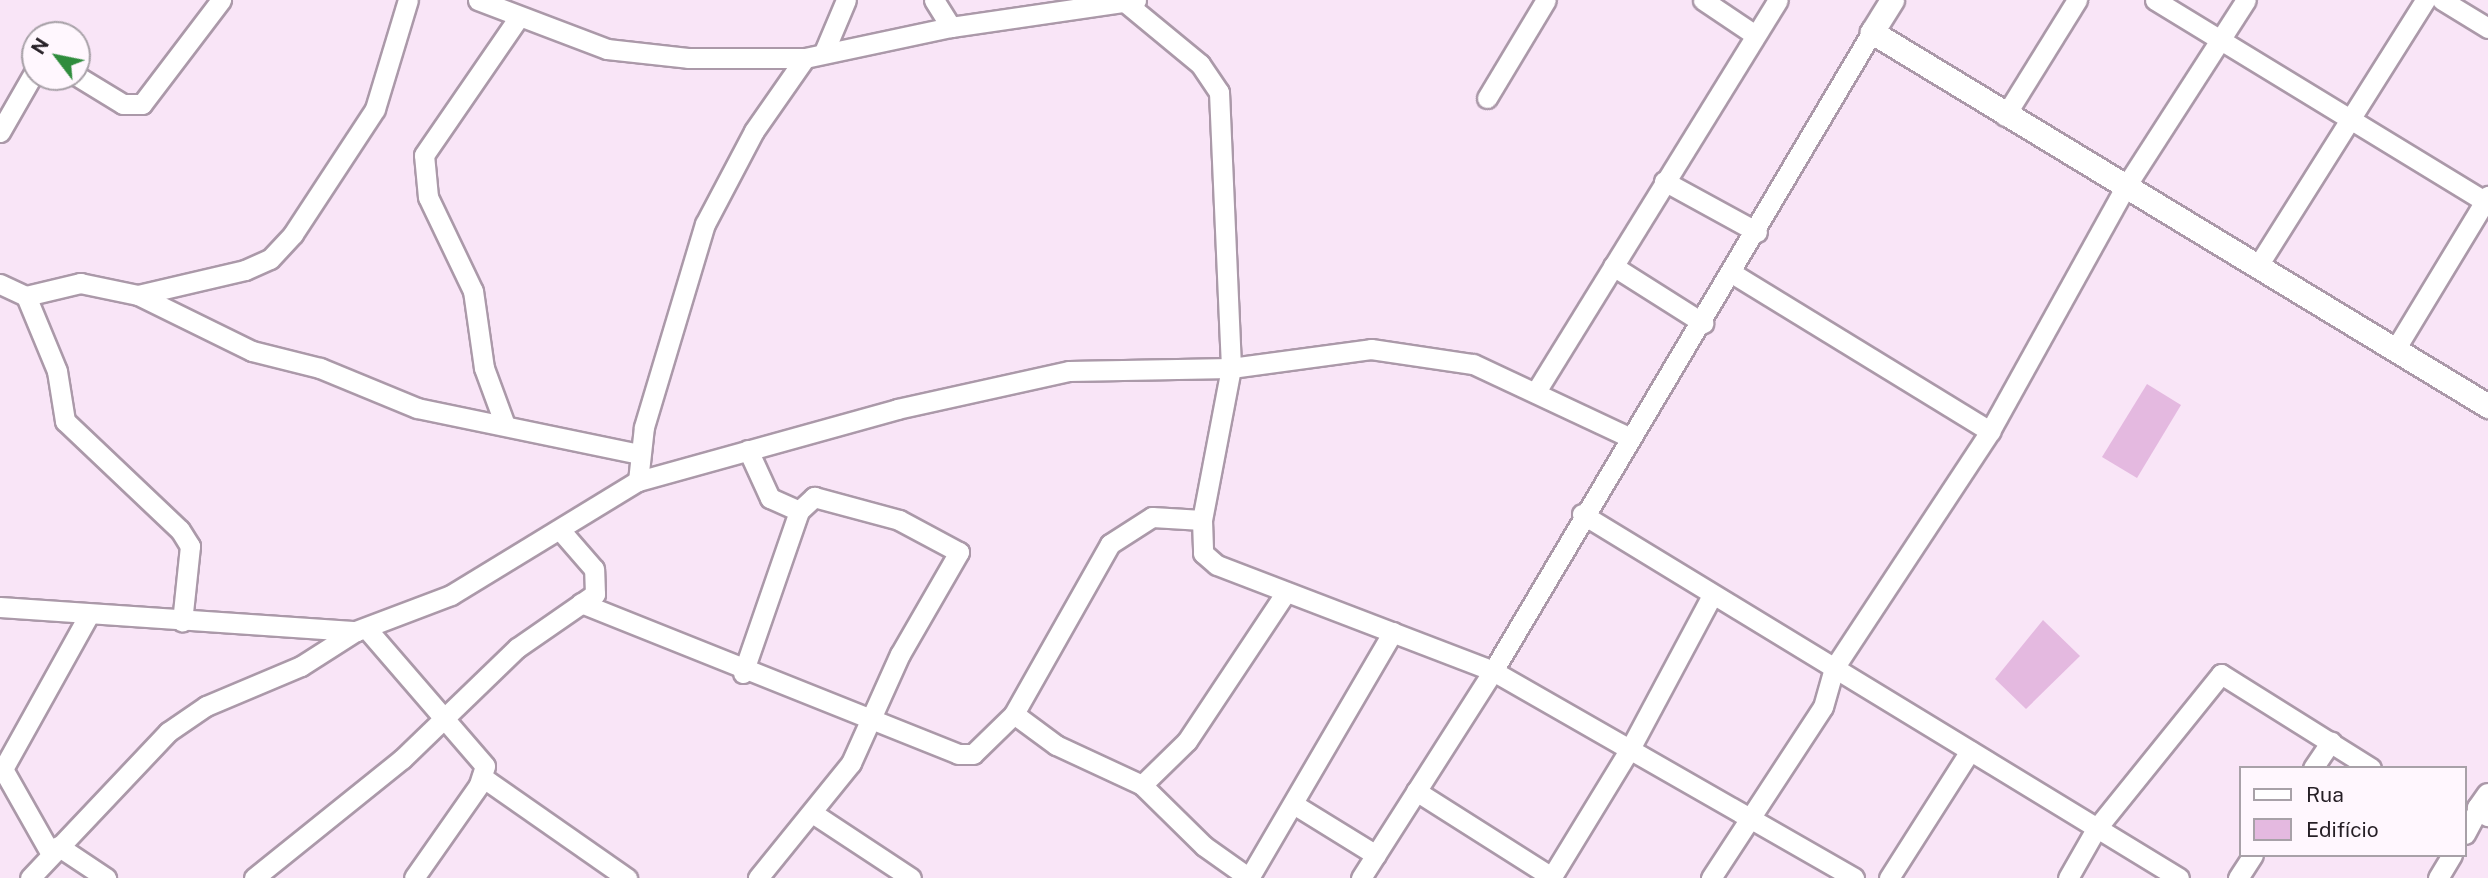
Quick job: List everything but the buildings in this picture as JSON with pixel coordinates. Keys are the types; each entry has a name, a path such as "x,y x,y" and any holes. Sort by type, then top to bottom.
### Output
{"street":[{"path":"91,85 123,104 142,104 221,0"},
{"path":"138,295 245,270 270,259 293,234 375,109 408,0"},
{"path":"478,0 607,49 688,58 805,58 951,27 1132,2 1200,64 1219,92 1231,368 1202,520 1203,553 1286,592 1493,671 1631,747 1854,878"},
{"path":"824,52 846,0"},
{"path":"934,0 951,27"},
{"path":"1487,98 1546,0"},
{"path":"1703,0 1755,35"},
{"path":"1537,390 1778,0"},
{"path":"1361,878 1493,671 1582,514 1703,323 1892,0"},
{"path":"2005,116 2077,0"},
{"path":"2155,0 2487,200 2396,348"},
{"path":"1711,878 1748,816 1823,707 1834,668 1990,431 2126,186 2246,0"},
{"path":"2259,264 2425,0"},
{"path":"2442,0 2488,28"},
{"path":"505,425 484,368 473,291 428,197 424,155 519,17"},
{"path":"1872,32 2005,116 2259,264 2488,406"},
{"path":"638,481 639,454 705,224 754,131 805,58"},
{"path":"0,132 24,91"},
{"path":"1664,181 1757,232"},
{"path":"1613,266 1703,323"},
{"path":"1732,273 1990,431"},
{"path":"0,284 26,296 80,284 138,295 252,351 320,368 417,408 639,454"},
{"path":"26,296 57,371 65,421 180,530 190,546 182,622"},
{"path":"30,878 168,732 243,688 301,666 361,629 451,595 561,531 638,481 748,450 1069,371 1231,368 1371,349 1473,364 1537,390 1629,437"},
{"path":"748,450 770,498 799,511"},
{"path":"743,673 799,511 814,497 899,520 960,552 900,654 873,721 814,814 758,878"},
{"path":"1582,514 1711,597 1834,668 2179,878"},
{"path":"581,603 743,673 958,754 973,754 1014,714 1110,544 1152,517 1202,520"},
{"path":"254,878 447,719 517,648 595,594 594,569 561,531"},
{"path":"1142,785 1187,741 1286,592"},
{"path":"1416,791 1552,878 1631,747 1711,597"},
{"path":"0,607 182,622 361,629 482,758 482,777 414,878"},
{"path":"88,615 6,738 3,769 11,794 54,850 106,878"},
{"path":"1014,714 1056,745 1142,785 1204,846 1249,878 1295,805 1393,632"},
{"path":"2068,878 2096,829 2221,674 2368,766"},
{"path":"2314,766 2331,741"},
{"path":"1889,878 1970,751"},
{"path":"482,777 627,878"},
{"path":"1295,805 1376,855"},
{"path":"2467,831 2485,806"},
{"path":"814,814 911,878"},
{"path":"2238,878 2252,857"},
{"path":"2438,878 2451,857"}]}
